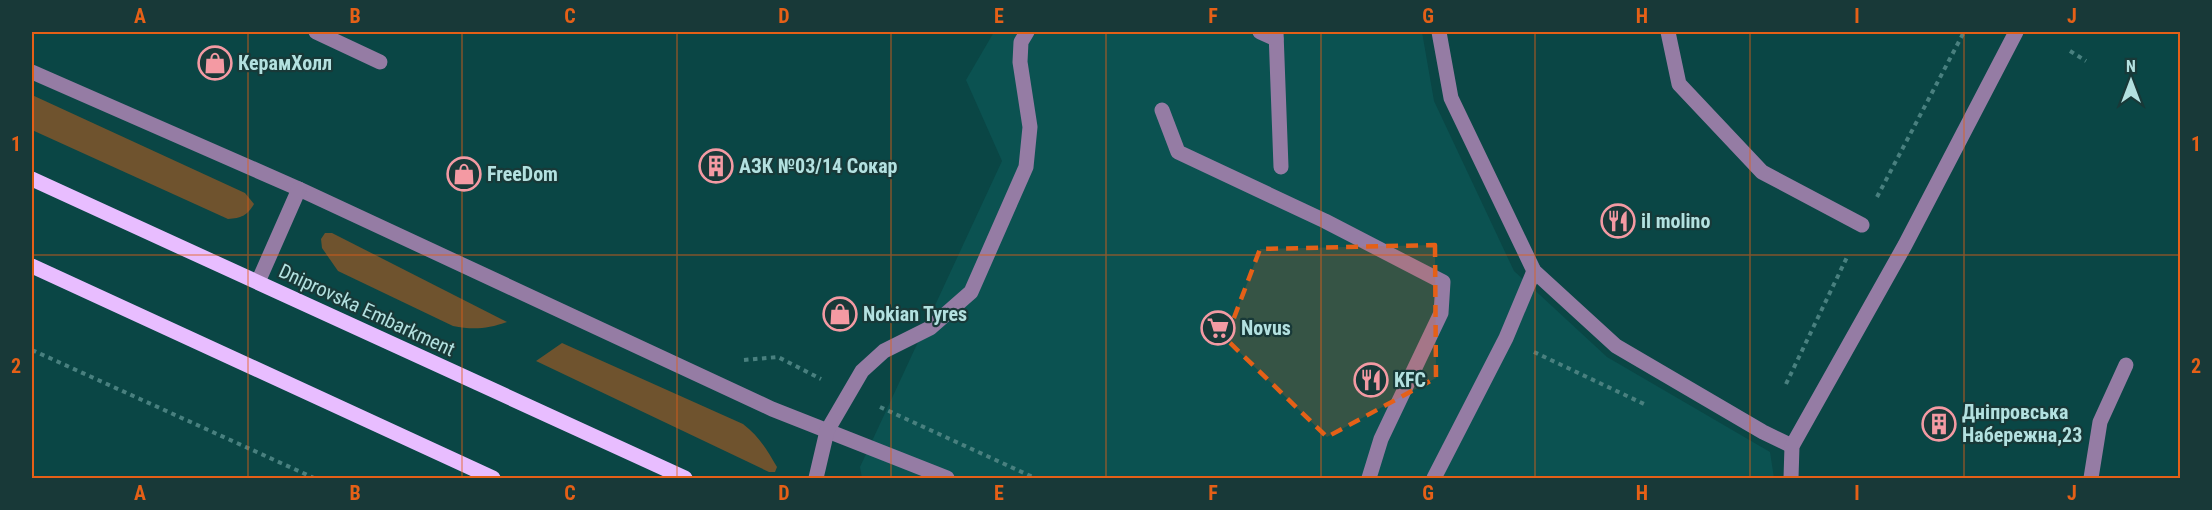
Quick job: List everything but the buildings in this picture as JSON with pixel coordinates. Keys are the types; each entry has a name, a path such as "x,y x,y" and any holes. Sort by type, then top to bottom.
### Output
{"main road":[{"name":"Dniprovska Embarkment","path":"32,179 685,478"},
{"path":"32,266 472,474 492,478"}],"street":[{"path":"316,32 380,63"},
{"path":"816,478 827,431 862,371 884,351 930,328 971,292 1026,167 1030,127 1020,62 1021,42 1027,32"},
{"path":"1260,32 1276,35 1281,167"},
{"path":"1439,32 1450,98 1534,271 1616,346 1763,432 1792,446"},
{"path":"1668,32 1679,84 1762,172 1862,225"},
{"path":"1791,478 1792,446 1905,245 2016,32"},
{"path":"32,72 299,189 761,404 947,478"},
{"path":"1162,110 1178,152 1324,221 1443,282 1441,313 1382,439 1370,478"},
{"path":"258,282 299,189"},
{"path":"1434,478 1506,339 1534,271"},
{"path":"2091,478 2100,422 2126,364"}],"path":[{"path":"2070,51 2086,61"},
{"path":"1506,339 1646,404"},
{"path":"32,350 314,478"},
{"path":"848,392 1035,478"}],"highlighted area":[{"path":"1435,245 1436,378 1327,437 1226,339 1260,249"}],"shaded area":[{"path":"994,32 1422,32 1434,101 1514,271 1607,357 1770,452 1774,478 862,478 860,467 1002,161 966,80"},
{"path":"32,95 245,193 254,204 243,216 228,219 32,130"},
{"path":"325,233 332,233 507,322 480,328 453,326 338,271 322,248 321,239"},
{"path":"562,343 743,424 754,433 766,449 777,467 775,472 769,472 536,361"}],"place":[{"name":"КерамХолл","path":"215,63"},
{"name":"АЗК №03/14 Сокар","path":"716,166"},
{"name":"FreeDom","path":"464,174"},
{"name":"il molino","path":"1618,221"},
{"name":"Nokian Tyres","path":"840,314"},
{"name":"Novus","path":"1218,328"},
{"name":"KFC","path":"1371,380"},
{"name":"Дніпровська Набережна,23","path":"1939,424"}]}
